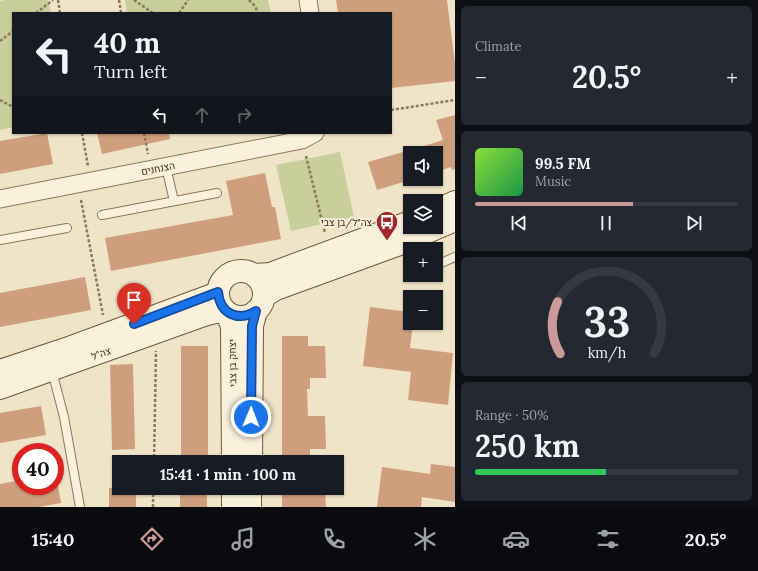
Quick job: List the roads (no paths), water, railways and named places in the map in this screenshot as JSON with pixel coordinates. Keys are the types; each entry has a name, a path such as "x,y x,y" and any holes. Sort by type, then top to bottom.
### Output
{"street":[{"path":"308,0 310,12"},
{"name":"הצנחנים","path":"0,199 166,167 308,137"},
{"path":"443,208 455,202"},
{"path":"410,237 330,252 270,274 254,275 241,270 234,272 222,280 223,305 234,316 242,316 260,304 276,289 455,220"},
{"path":"254,275 262,284 260,304"},
{"name":"יצחק בן צבי","path":"251,455 252,326 260,304"},
{"name":"יצחק בן צבי","path":"223,305 232,327 233,455"},
{"name":"צה\"ל","path":"0,388 157,333 207,314 223,305"},
{"name":"צה\"ל","path":"0,372 107,334 223,305"},
{"path":"233,495 233,507"},
{"path":"250,495 250,507"}],"lane":[{"path":"166,167 174,201"},
{"path":"102,215 218,193"},
{"path":"0,240 67,228"},
{"path":"443,263 455,257"},
{"path":"52,371 64,417 80,507"}],"place":[{"name":"צה״ל/בן צבי","path":"387,242"}]}
